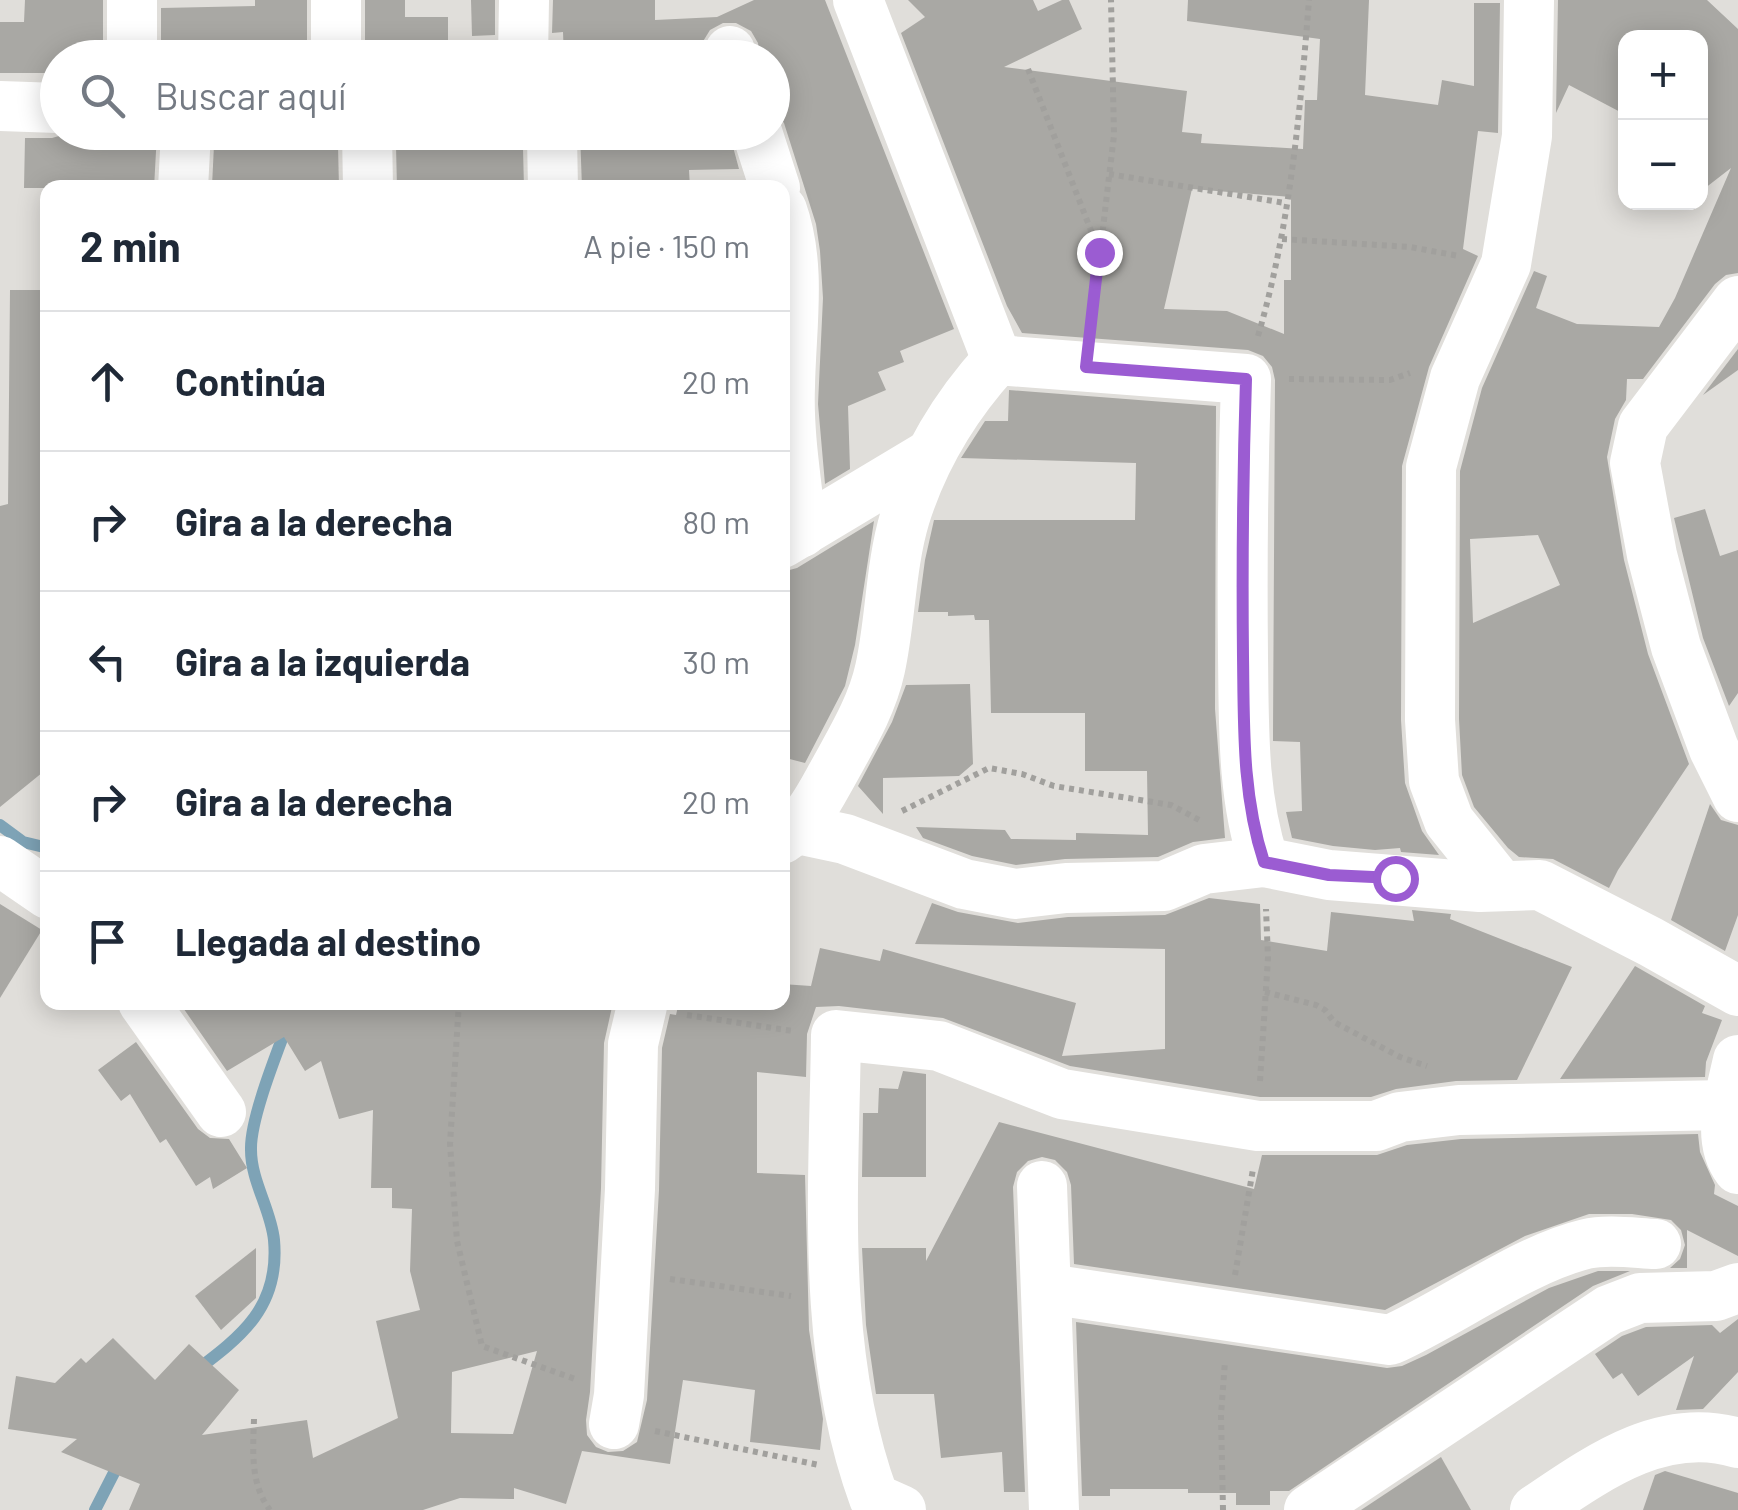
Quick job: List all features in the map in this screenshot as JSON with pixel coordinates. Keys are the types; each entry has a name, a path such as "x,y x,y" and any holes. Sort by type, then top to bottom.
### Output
{"street":[{"path":"132,0 132,40"},
{"path":"336,0 336,40"},
{"path":"523,40 524,0"},
{"path":"858,0 997,360"},
{"path":"1502,886 1448,821 1434,781 1430,720 1431,467 1455,378 1506,264 1527,136 1528,0"},
{"path":"0,106 40,107"},
{"path":"183,180 185,150"},
{"path":"367,150 368,180"},
{"path":"552,150 553,180"},
{"path":"763,150 772,180"},
{"path":"790,233 794,300 790,389 792,537"},
{"path":"1738,301 1643,426 1635,463 1652,555 1676,647 1714,748 1738,797"},
{"path":"997,360 1246,379 1242,531 1244,765 1252,827 1264,862"},
{"path":"997,360 966,394 928,455 905,519 891,582 880,670 867,710 814,806 808,836 964,884 1015,894 1066,888 1164,886 1204,870 1264,862 1329,875 1540,885 1738,991"},
{"path":"792,537 928,455"},
{"path":"0,861 40,888"},
{"path":"149,1010 221,1112"},
{"path":"616,1410 626,1272 633,1044 641,1010"},
{"path":"902,1510 874,1498 851,1427 843,1381 837,1304 836,1035 939,1046 1062,1094 1258,1126 1376,1126 1400,1118 1459,1110 1733,1082 1726,1120 1731,1160 1738,1169"},
{"path":"1042,1186 1054,1510"},
{"path":"1048,1289 1390,1340 1522,1271 1588,1244 1656,1244"},
{"path":"1309,1510 1609,1310 1640,1298 1716,1296 1738,1288"},
{"path":"1535,1510 1608,1461 1676,1436 1712,1435 1738,1442"}],"path":[{"path":"1086,367 1114,135 1111,0"},
{"path":"1310,0 1298,135 1282,239 1246,379 1390,380 1420,370 1455,378"},
{"path":"1028,69 1099,252"},
{"path":"1109,174 1285,204"},
{"path":"1282,239 1410,247 1506,264"},
{"path":"808,836 989,768 1022,774 1054,786 1171,805 1202,822"},
{"path":"1223,1510 1222,1415 1229,1314 1258,1126 1268,958 1264,862"},
{"path":"1266,992 1316,1005 1334,1022 1400,1057 1438,1070"},
{"path":"458,1010 450,1144 456,1241 482,1346 616,1410 865,1472"},
{"path":"664,1010 767,1029 836,1035"},
{"path":"626,1272 837,1304"},
{"path":"254,1420 253,1460 259,1496 270,1510"}],"building":[{"path":"25,0 103,0 103,40 40,40 40,73 0,73 0,22 24,22"},
{"path":"255,0 307,0 307,40 161,40 161,8 255,6"},
{"path":"365,0 405,0 405,17 448,17 448,40 365,40"},
{"path":"471,0 495,0 495,35 472,36"},
{"path":"553,0 655,0 655,20 717,17 754,0 825,0 954,329 900,351 904,362 878,372 886,390 848,406 850,469 825,484 818,404 823,298 820,251 816,224 790,142 790,40 756,40 751,31 736,23 723,23 710,30 704,40 563,40 563,32 552,33"},
{"path":"908,0 1033,0 1038,11 1069,0 1082,29 1004,67 1187,91 1182,132 1202,134 1201,143 1303,149 1305,100 1317,100 1320,39 1187,21 1188,0 1369,0 1365,95 1438,105 1442,80 1474,86 1474,3 1500,3 1498,133 1478,131 1463,249 1478,256 1429,367 1402,466 1401,720 1405,783 1422,831 1439,855 1401,852 1400,848 1333,846 1292,838 1286,812 1302,811 1300,742 1273,741 1272,367 1263,356 1248,350 1022,333 1007,306 901,33 925,17","holes":["1192,189 1291,197 1291,280 1284,280 1284,334 1227,311 1164,309"]},
{"path":"1558,0 1707,0 1738,29 1738,273 1726,275 1715,284 1643,379 1627,379 1626,400 1615,419 1607,457 1624,560 1648,654 1689,764 1609,888 1553,859 1519,857 1474,807 1462,775 1460,471 1482,388 1534,271 1547,276 1536,308 1577,324 1659,327 1731,168 1708,186 1708,30 1618,30 1618,111 1569,85 1556,113","holes":["1538,535 1560,585 1473,623 1470,539"]},
{"path":"25,138 40,138 40,150 156,150 154,180 40,180 40,188 24,188"},
{"path":"214,150 338,150 339,180 212,180"},
{"path":"396,150 523,150 524,180 397,180"},
{"path":"581,150 734,150 739,169 689,170 690,180 582,180"},
{"path":"10,290 40,290 40,774 0,807 0,506 8,504"},
{"path":"1738,349 1738,370 1703,395"},
{"path":"1009,390 1216,406 1215,709 1225,838 1193,842 1158,857 1065,859 1016,865 972,856 923,838 916,827 1005,830 1011,839 1076,840 1076,833 1148,835 1147,771 1085,771 1085,713 991,713 989,620 975,620 974,615 948,616 948,612 918,612 934,520 1135,520 1136,463 961,458 985,421 1008,421"},
{"path":"1705,509 1720,556 1738,550 1738,693 1729,706 1703,638 1674,518"},
{"path":"874,521 845,686 805,763 790,759 790,570"},
{"path":"970,684 973,764 959,776 883,778 883,814 858,786 892,722 906,685"},
{"path":"1710,804 1721,820 1738,825 1738,915 1725,951 1671,920"},
{"path":"1209,898 1260,904 1261,940 1327,951 1331,912 1414,921 1412,910 1451,914 1450,919 1572,967 1517,1080 1456,1081 1396,1089 1371,1097 1260,1097 1070,1066 943,1018 816,1007 807,1034 806,1077 757,1072 757,1173 805,1175 809,1330 823,1419 820,1450 750,1442 755,1390 683,1380 670,1464 582,1451 566,1504 514,1488 514,1499 460,1498 423,1510 129,1510 140,1484 61,1452 77,1439 8,1429 16,1376 55,1383 81,1358 86,1363 113,1338 155,1380 189,1344 239,1390 202,1435 307,1420 313,1458 398,1418 376,1321 420,1310 410,1271 412,1209 392,1208 392,1188 371,1188 373,1110 339,1119 321,1061 305,1071 284,1037 227,1071 185,1010 611,1010 604,1043 601,1188 586,1420 587,1435 596,1447 608,1452 623,1451 637,1442 647,1400 659,1190 662,1048 670,1014 676,1015 677,1010 790,1010 790,985 811,986 820,948 880,961 883,949 1076,1003 1062,1056 1165,1049 1165,949 915,944 932,903 1018,923 1068,917 1165,915","holes":["537,1351 513,1434 451,1433 452,1372"]},
{"path":"0,904 40,929 40,933 0,998"},
{"path":"1635,966 1705,1006 1702,1013 1722,1020 1706,1062 1705,1077 1560,1079"},
{"path":"136,1042 198,1129 210,1138 229,1139 247,1168 213,1189 210,1177 196,1186 166,1139 160,1143 130,1094 121,1101 98,1070"},
{"path":"903,1071 926,1074 926,1177 862,1177 863,1113 878,1113 879,1088 898,1089"},
{"path":"999,1122 1254,1189 1262,1155 1377,1155 1407,1145 1461,1139 1698,1134 1700,1152 1715,1185 1714,1194 1738,1206 1738,1256 1687,1230 1687,1268 1670,1268 1680,1259 1685,1245 1681,1230 1671,1220 1632,1214 1589,1214 1525,1236 1385,1310 1074,1264 1071,1185 1067,1172 1055,1160 1042,1157 1028,1161 1017,1172 1013,1187 1025,1492 1004,1492 1002,1452 941,1458 934,1394 876,1394 866,1325 862,1248 926,1248 926,1261"},
{"path":"256,1248 256,1298 221,1330 195,1296"},
{"path":"1598,1271 1630,1271 1593,1286 1289,1491 1270,1491 1270,1505 1236,1505 1236,1493 1188,1493 1188,1489 1110,1489 1110,1496 1082,1496 1076,1322 1387,1368 1426,1355 1549,1288"},
{"path":"1738,1319 1738,1372 1703,1409 1676,1410 1694,1356 1638,1396 1622,1373 1613,1379 1595,1354 1622,1336 1646,1327 1712,1325 1720,1333"},
{"path":"1441,1457 1471,1510 1361,1510"},
{"path":"1665,1471 1738,1493 1738,1510 1643,1510 1655,1475"}],"waterway":[{"path":"0,825 23,842 40,846"},
{"path":"194,1372 242,1332 264,1302 271,1284 274,1240 251,1150 265,1086 288,1023"},
{"path":"95,1510 121,1459"}],"route":[{"path":"1099,252 1086,367 1246,379 1242,531 1244,765 1252,827 1264,862 1329,875 1395,878"}]}
